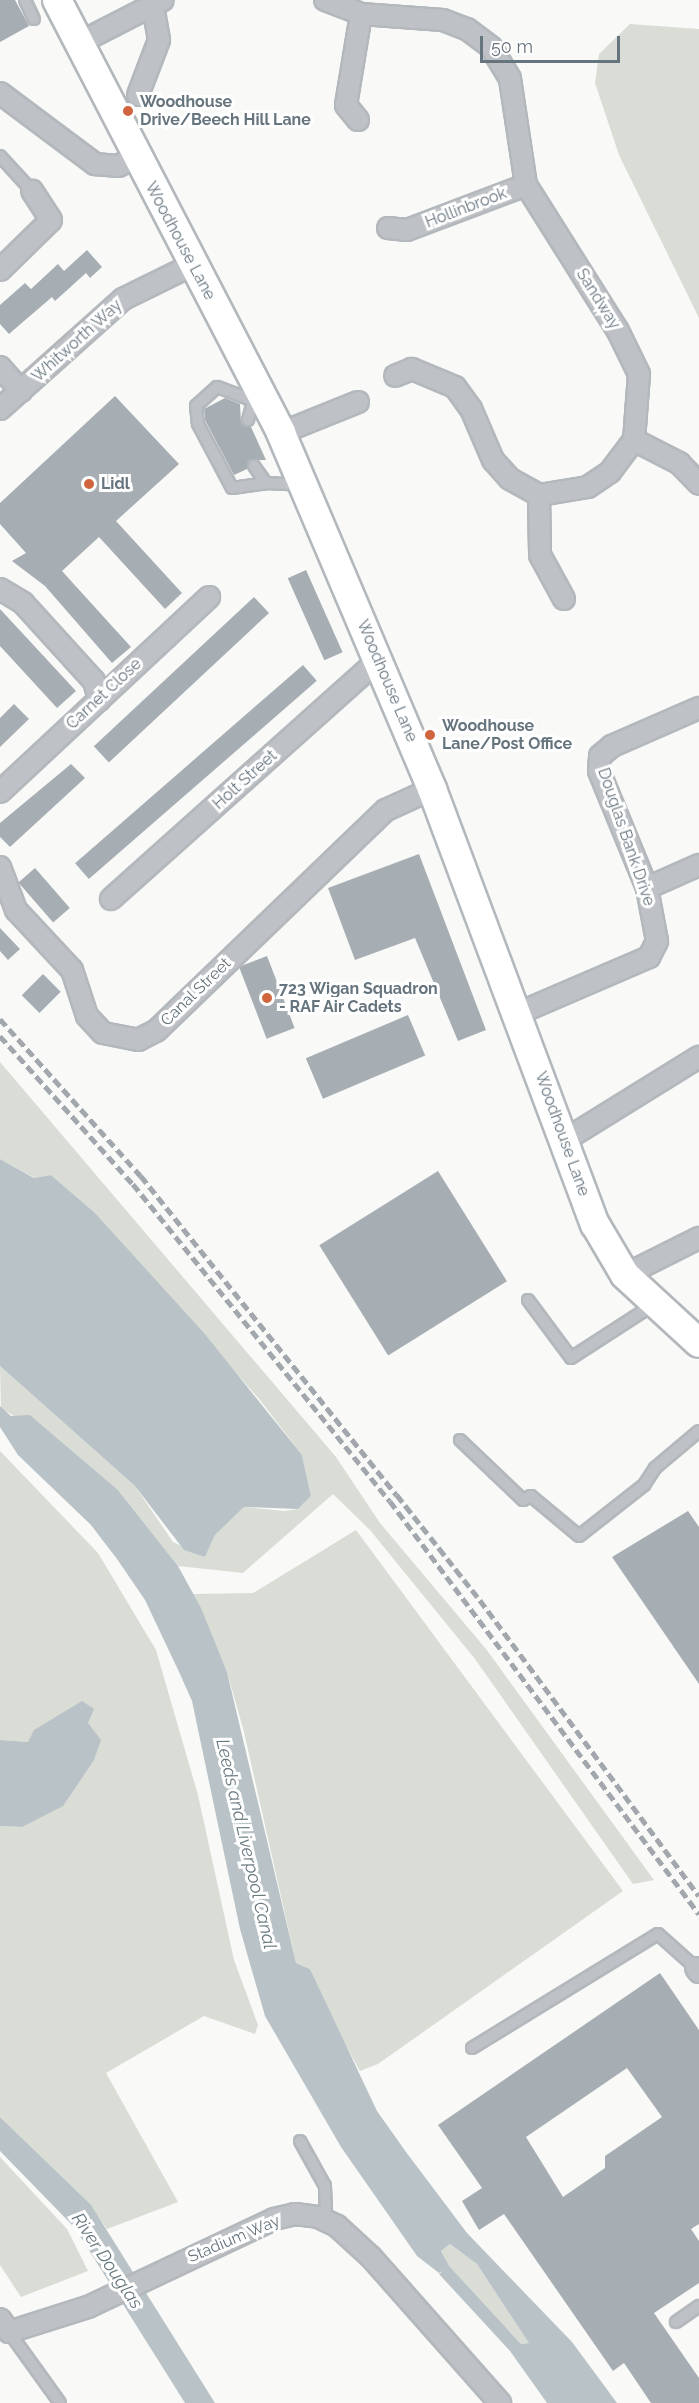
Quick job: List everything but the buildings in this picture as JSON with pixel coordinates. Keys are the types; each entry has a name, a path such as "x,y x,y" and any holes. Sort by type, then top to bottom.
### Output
{"main road":[{"name":"Woodhouse Lane","path":"57,0 192,265 255,397 281,433 432,789 519,1013 594,1224 625,1275 654,1304 699,1342"}],"street":[{"name":"Sandway","path":"325,0 361,15 443,21 467,29 491,47 510,80 526,185 631,355 640,394 634,440 610,472 588,486 539,495"},
{"path":"79,44 158,4 159,40 138,95"},
{"path":"346,110 361,15"},
{"path":"0,93 94,164 118,166 136,158"},
{"name":"Hollinbrook","path":"401,235 526,185"},
{"path":"0,270 51,220 32,191"},
{"name":"Whitworth Way","path":"0,409 123,299 192,265"},
{"path":"406,366 455,387 471,410 493,460 510,479 539,495 540,555 564,599"},
{"path":"0,367 21,391"},
{"path":"281,433 358,402"},
{"path":"634,440 679,463 699,484"},
{"path":"0,589 23,603 94,681 99,700"},
{"name":"Carnet Close","path":"0,792 209,597"},
{"name":"Holt Street","path":"111,899 378,660"},
{"name":"Douglas Bank Drive","path":"519,1013 649,957 657,941 647,888 599,771 600,756 612,746 699,708"},
{"name":"Canal Street","path":"0,867 16,910 72,970 87,1016 103,1034 138,1040 156,1031 386,810 432,789"},
{"path":"647,888 699,865"},
{"path":"565,1140 699,1057"},
{"path":"625,1275 699,1238"},
{"name":"Stadium Way","path":"5,2326 88,2307 274,2219 295,2214 326,2220 371,2257 500,2403"}],"lane":[{"path":"25,0 34,19"},
{"path":"0,156 32,191"},
{"path":"248,420 255,397 218,387 196,406 198,424 232,488 266,483 303,486"},
{"path":"254,466 266,483"},
{"path":"528,1300 571,1358 654,1304"},
{"path":"460,1440 523,1500 531,1496 579,1536 644,1485 654,1468 699,1431"},
{"path":"472,2048 658,1934 698,1970"},
{"path":"300,2141 325,2186 326,2220"},
{"path":"676,2322 699,2306"},
{"name":"Stadium Way","path":"5,2326 59,2402"}],"shaded area":[{"path":"630,24 699,29 699,318 619,155 595,83 599,54"},
{"path":"0,1062 336,1457 380,1523 486,1649 654,1880 633,1884 475,1659 370,1530 333,1494 243,1573 178,1566 118,1490 30,1415 17,1418 1,1408 0,1366 135,1486 173,1542 205,1557 215,1535 244,1507 285,1511 298,1509 311,1496 302,1455 260,1400 94,1212 51,1175 35,1178 0,1159"},
{"path":"0,1451 98,1553 156,1650 198,1795 234,1960 258,2025 255,2034 204,2016 106,2073 178,2202 107,2229 90,2205 0,2117 0,1826 22,1827 28,1742 0,1740"},
{"path":"356,1530 623,1891 378,2064 360,2071 330,2017 310,1969 296,1963 244,1732 227,1672 193,1594 253,1593"},
{"path":"0,2157 67,2229 88,2271 21,2297 0,2265"},
{"path":"450,2244 477,2264 530,2343 521,2344 448,2266 441,2251"}],"water":[{"path":"0,1159 34,1178 51,1175 94,1212 204,1333 302,1455 311,1496 298,1509 244,1507 215,1535 205,1557 184,1550 135,1486 0,1366"},
{"name":"Leeds and Liverpool Canal","path":"0,1406 11,1416 30,1415 118,1490 178,1566 201,1608 227,1672 296,1963 310,1969 377,2111 406,2152 467,2233 572,2342 617,2403 547,2403 510,2351 439,2274 443,2271 439,2273 417,2256 341,2147 265,2016 240,1929 192,1701 145,1600 91,1525 18,1455 0,1427","holes":["450,2244 477,2264 529,2343 521,2344 449,2266 441,2251"]},
{"path":"82,1701 94,1709 88,1723 101,1740 94,1760 63,1806 22,1827 0,1826 0,1740 28,1742 34,1730"},
{"name":"River Douglas","path":"0,2117 91,2205 215,2403 185,2403 75,2228 0,2151"}],"railway":[{"path":"0,1019 141,1176 397,1495 480,1600 699,1896"},
{"path":"0,1036 133,1184 390,1501 699,1914"}],"place":[{"name":"Woodhouse Drive/Beech Hill Lane","path":"128,111"},
{"name":"Lidl","path":"89,484"},
{"name":"Woodhouse Lane/Post Office","path":"430,735"},
{"name":"723 Wigan Squadron - RAF Air Cadets","path":"267,998"}]}
